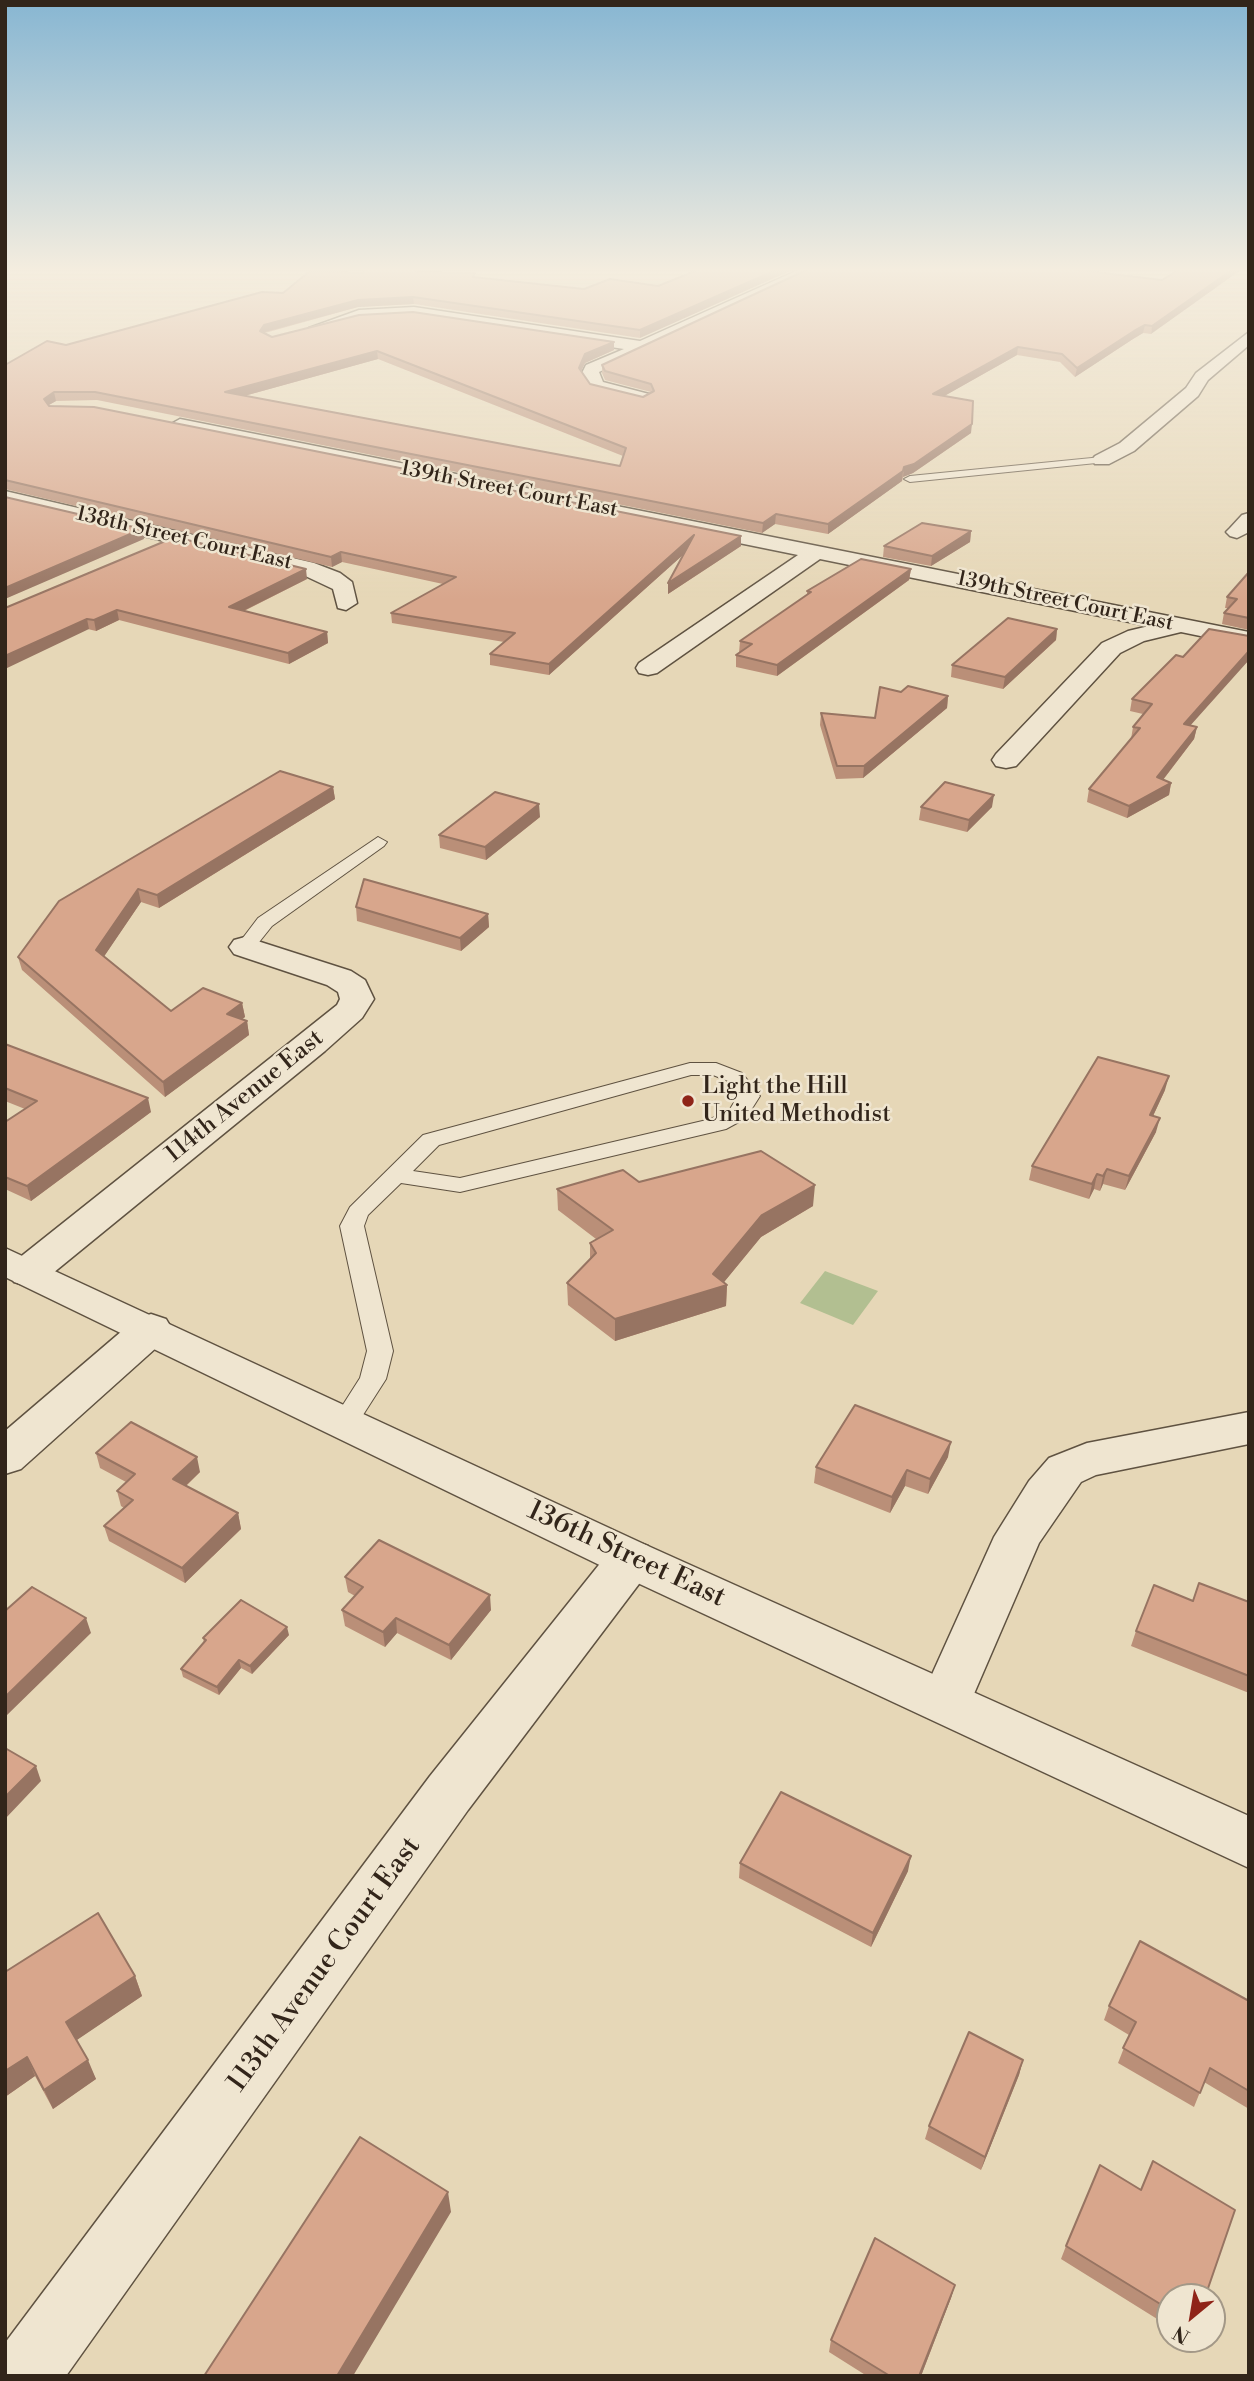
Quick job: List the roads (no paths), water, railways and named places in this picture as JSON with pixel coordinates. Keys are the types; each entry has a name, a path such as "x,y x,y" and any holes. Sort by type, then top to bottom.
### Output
{"street":[{"path":"591,378 597,386 643,398"},
{"path":"1102,460 1126,447 1192,392 1201,378"},
{"name":"139th Street Court East","path":"164,421 1249,639"},
{"name":"138th Street Court East","path":"5,496 280,561 332,578 344,587 346,603"},
{"path":"137,553 175,536"},
{"path":"648,668 816,552"},
{"path":"1006,760 1111,648 1136,636 1183,626"},
{"name":"114th Avenue East","path":"16,1266 313,1044 350,1011 357,999 353,988 339,978 244,947"},
{"name":"136th Street East","path":"16,1266 631,1559 946,1701 1249,1843"},
{"path":"5,1457 150,1329"},
{"path":"946,1701 1018,1537 1045,1494 1065,1470 1087,1460 1249,1428"},
{"name":"113th Avenue Court East","path":"24,2376 449,1793 631,1559"}],"lane":[{"path":"910,479 1102,460"},
{"path":"244,947 265,922 378,842"},
{"path":"345,1422 373,1379 380,1351 352,1226 358,1212 431,1140 690,1069 716,1069 735,1077 749,1096 738,1113 718,1124 460,1185 396,1175"}],"place":[{"name":"Light the Hill United Methodist","path":"688,1101"}]}
